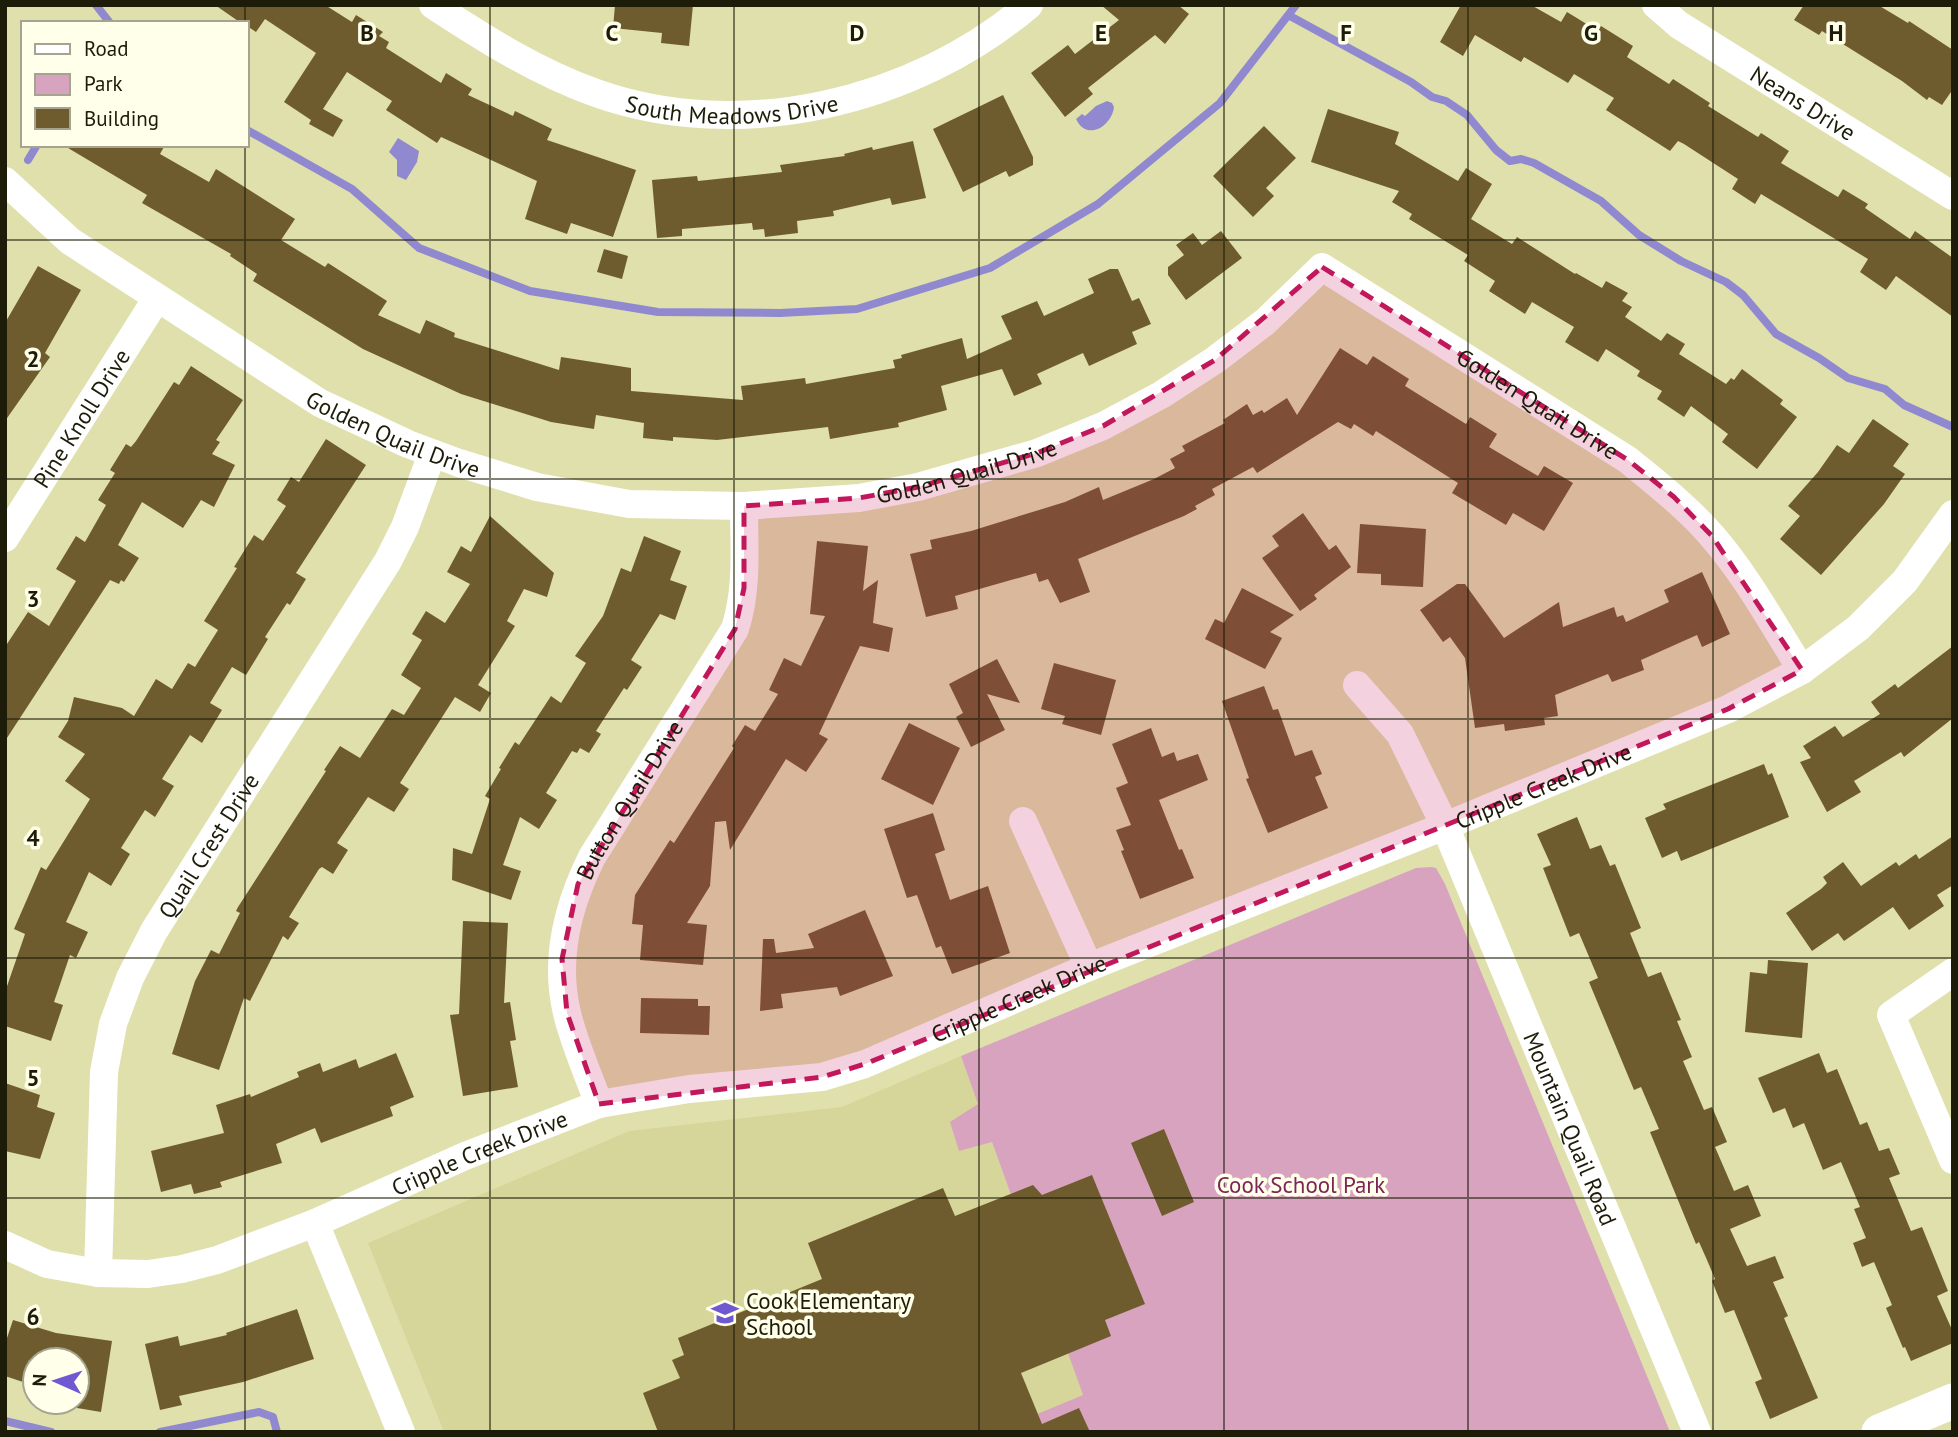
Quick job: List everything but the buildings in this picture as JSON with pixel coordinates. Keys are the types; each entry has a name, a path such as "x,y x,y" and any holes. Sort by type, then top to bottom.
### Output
{"street":[{"name":"South Meadows Drive","path":"433,5 510,55 598,94 675,111 743,114 788,111 886,89 944,64 989,37 1029,5"},
{"name":"Neans Drive","path":"1656,5 1679,25 1953,197"},
{"name":"Golden Quail Drive","path":"5,181 70,240 320,403 432,454 537,487 629,504 744,506 859,498 918,487 1037,453 1081,435 1161,395 1215,360 1265,322 1322,267 1628,460 1674,497 1712,536 1735,566 1802,670"},
{"name":"Pine Knoll Drive","path":"5,538 157,298"},
{"name":"Quail Crest Drive","path":"98,1273 104,1072 113,1024 130,978 154,931 388,561 405,527 432,454"},
{"name":"Button Quail Drive","path":"599,1104 567,1013 562,959 570,908 578,884 592,857 735,629 744,588 744,506"},
{"name":"Cripple Creek Drive","path":"5,1245 47,1264 98,1273 148,1274 182,1269 217,1260 314,1223 466,1156 599,1104 689,1089 822,1077 865,1064 1089,968 1445,826 1728,709 1802,670 1858,628 1905,581 1953,514"},
{"name":"Mountain Quail Road","path":"1357,685 1400,734 1445,826 1698,1432"},
{"path":"1023,821 1089,968"},
{"path":"1953,972 1891,1015 1953,1160"},
{"path":"314,1223 401,1432"},
{"path":"1879,1432 1953,1401"}],"highlighted area":[{"path":"1322,267 1628,460 1674,497 1712,536 1802,670 1728,709 865,1064 822,1077 599,1104 567,1013 562,959 578,884 735,629 744,588 744,506 859,498 918,487 1037,453 1103,426 1215,360"}],"shaded area":[{"path":"1107,101 1114,107 1104,125 1092,130 1081,126 1076,119"},
{"path":"398,138 419,151 417,162 406,180 397,176 397,160 389,152"},
{"name":"Cook Elementary School","path":"961,1056 1083,1395 994,1432 444,1432 368,1243 629,1131 842,1107"}],"green space":[{"name":"Cook School Park","path":"1416,868 1436,868 1445,884 1670,1432 994,1432 1083,1395 992,1142 959,1151 950,1122 978,1104 961,1056"}],"waterway":[{"path":"96,5 108,21"},
{"path":"248,131 352,189 419,248 530,291 658,312 780,313 857,309 990,268 1098,204 1220,103 1296,5"},
{"path":"1290,16 1411,82 1432,97 1446,101 1467,115 1496,150 1510,161 1521,159 1534,163 1601,201 1639,235 1681,261 1726,282 1743,295 1776,334 1848,378 1885,389 1904,405 1953,427"},
{"path":"28,160 36,147"},
{"path":"160,1432 259,1412 273,1417 277,1432"},
{"path":"5,1421 51,1432"}],"place":[{"name":"Cook Elementary School","path":"725,1313"}]}
